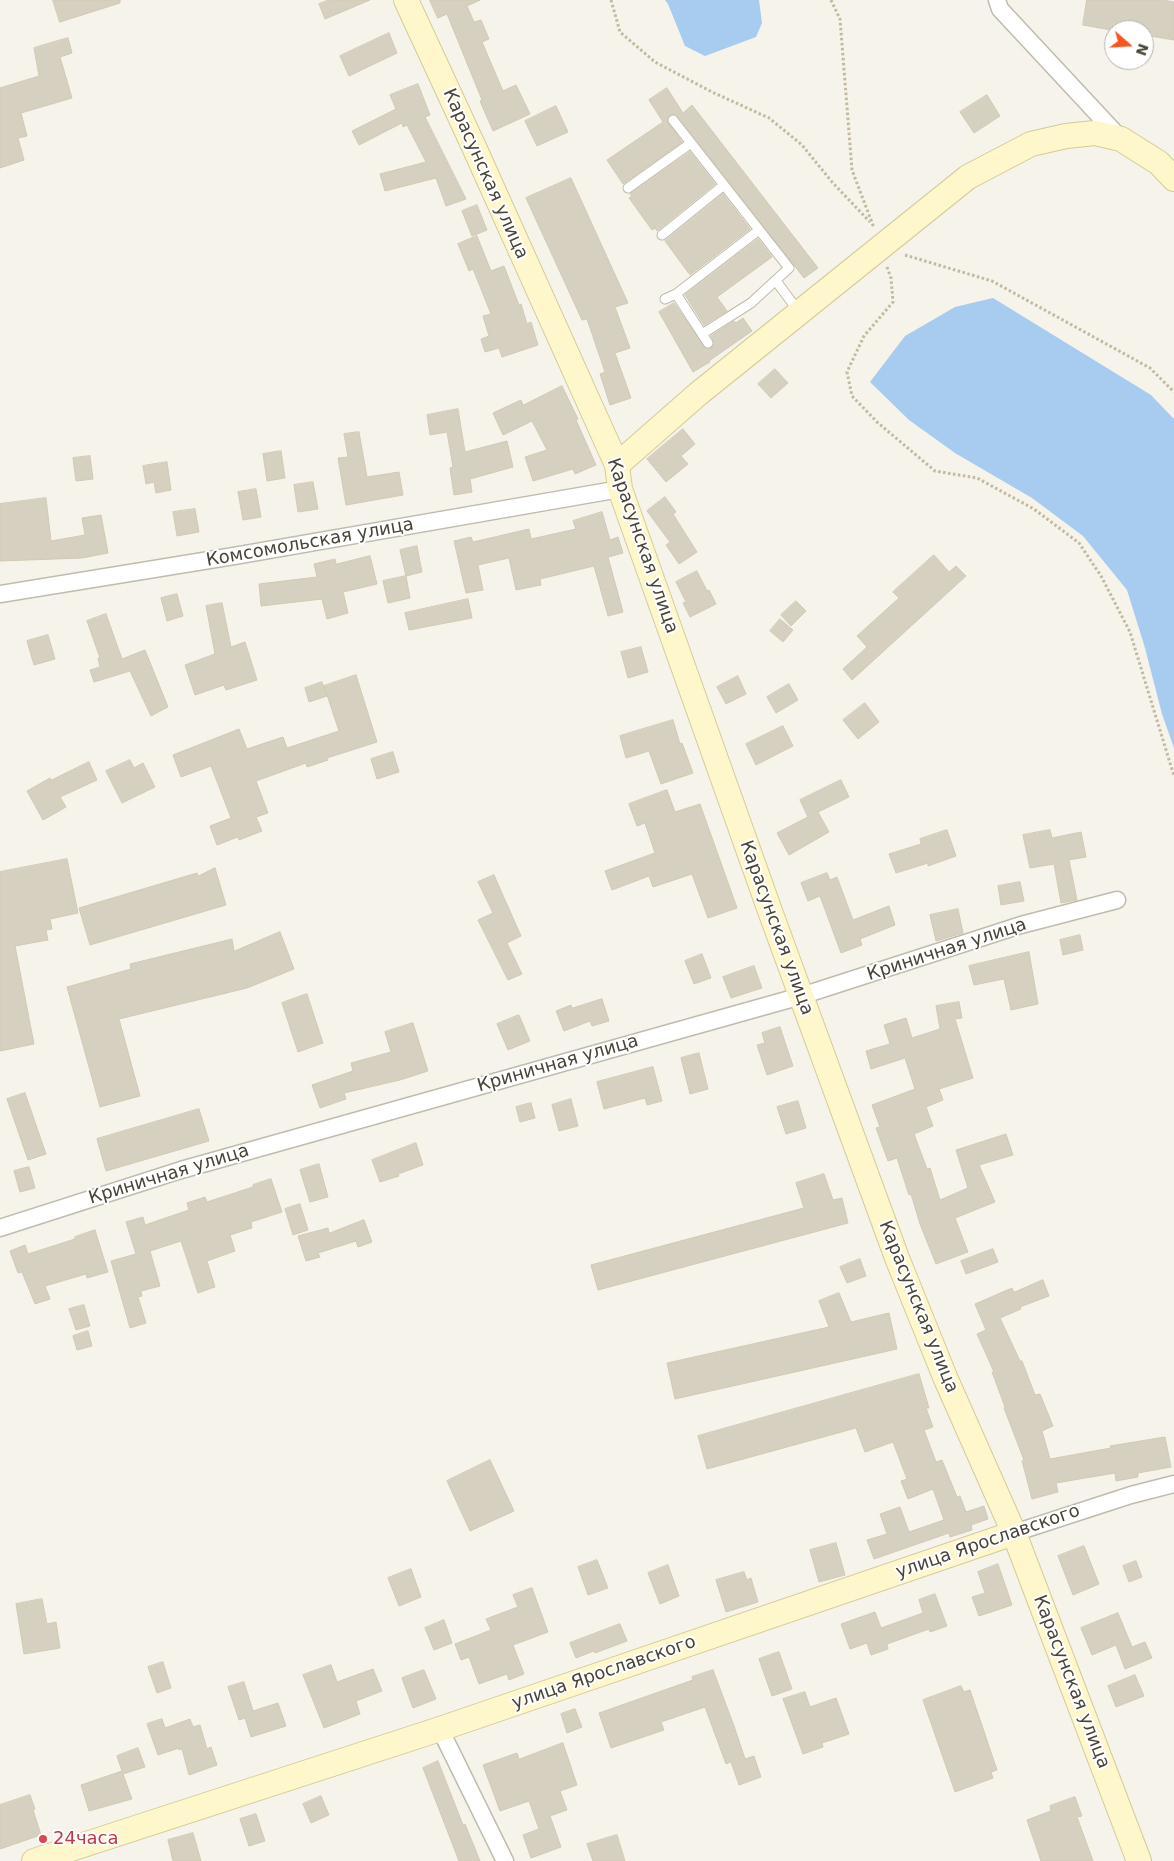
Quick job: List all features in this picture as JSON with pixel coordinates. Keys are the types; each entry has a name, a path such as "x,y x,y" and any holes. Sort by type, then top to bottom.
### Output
{"street":[{"name":"Карасунская улица","path":"406,0 474,146 617,465 620,489 801,996 897,1258 945,1377 1014,1533 1139,1861"},
{"path":"997,0 1000,9 1121,139 1159,163 1174,179"},
{"path":"617,465 698,394 968,177 1031,144 1066,136 1095,133 1121,139"},
{"name":"Комсомольская улица","path":"0,594 620,489"},
{"name":"Криничная улица","path":"0,1228 181,1170 801,996 1021,926 1117,900"},
{"name":"улица Ярославского","path":"34,1861 440,1729 1014,1533 1131,1495 1174,1484"},
{"path":"440,1729 505,1861"}],"lane":[{"path":"673,120 789,268 751,303 702,334"},
{"path":"628,188 691,143"},
{"path":"662,235 724,185"},
{"path":"665,299 676,294 759,230"},
{"path":"776,281 799,312"},
{"path":"676,294 708,343"}],"path":[{"path":"611,0 620,32 655,62 712,92 770,118 802,145 832,182 872,224"},
{"path":"831,0 840,19 852,170 891,278 892,302 864,336 847,372 852,396 877,422 935,471 977,478 1034,509 1079,543 1101,576 1130,632 1174,776"},
{"path":"880,247 992,281 1150,368 1174,392"}],"water":[{"path":"665,0 759,0 762,23 756,37 705,56 685,46"},
{"path":"993,298 1151,395 1174,419 1174,748 1162,714 1145,648 1127,590 1083,536 1032,498 955,453 909,420 870,382 905,336 955,307"}],"building":[{"path":"53,0 120,0 120,3 60,22"},
{"path":"329,0 370,0 325,19 319,4"},
{"path":"430,0 480,0 467,6 474,22 481,20 489,39 482,42 503,91 516,85 530,114 493,131 447,14 438,18"},
{"path":"1087,0 1162,0 1174,2 1174,40 1154,37 1154,20 1104,20 1104,29 1083,25"},
{"path":"389,33 397,53 349,76 340,56"},
{"path":"68,38 72,53 60,57 72,98 21,113 27,136 18,138 24,160 0,168 0,88 39,76 34,48"},
{"path":"418,84 430,115 425,117 466,199 446,206 436,178 385,191 380,174 426,162 407,125 403,127 402,123 359,145 352,131 396,109 390,95"},
{"path":"667,88 683,113 692,105 818,268 804,278 676,114 669,115 667,121 682,142 623,184 607,160 663,122 649,100"},
{"path":"987,95 1000,116 974,133 960,112"},
{"path":"556,106 568,132 537,146 525,121"},
{"path":"690,152 715,184 657,231 655,228 652,230 629,198 632,196 630,194"},
{"path":"571,178 628,303 615,307 630,348 615,353 631,398 610,405 600,374 605,372 587,319 582,320 526,198"},
{"path":"723,194 750,229 690,275 665,241"},
{"path":"477,205 487,230 472,236 462,211"},
{"path":"477,236 491,271 504,266 519,305 521,304 527,324 531,322 538,345 502,357 499,348 485,352 481,339 489,336 483,316 491,314 473,269 469,271 458,244"},
{"path":"758,239 772,257 717,297 727,311 704,325 685,295"},
{"path":"674,303 706,349 714,345 711,336 734,321 736,323 743,318 752,331 693,372 659,312"},
{"path":"775,369 788,383 771,398 758,384"},
{"path":"562,386 578,419 576,420 596,465 575,474 573,469 533,481 525,457 547,450 532,421 503,435 493,413 521,400 523,405"},
{"path":"458,409 465,452 507,441 513,467 470,479 472,492 454,495 450,468 453,467 447,432 430,435 427,415"},
{"path":"683,429 695,444 681,456 688,464 666,482 647,459"},
{"path":"359,432 367,477 399,472 403,495 346,505 338,458 348,457 344,434"},
{"path":"281,451 285,478 267,481 263,454"},
{"path":"90,456 93,479 76,481 73,458"},
{"path":"167,462 171,490 156,493 154,482 146,484 143,466"},
{"path":"313,482 318,509 298,512 294,485"},
{"path":"256,489 261,517 243,520 238,492"},
{"path":"665,497 676,512 673,514 697,552 679,564 666,545 670,542 647,511"},
{"path":"46,498 51,541 85,535 82,518 101,515 108,553 82,558 0,561 0,504"},
{"path":"195,509 199,532 177,536 173,512"},
{"path":"602,512 610,540 618,537 623,553 608,557 623,612 608,616 594,566 540,579 541,585 516,590 509,558 478,565 483,590 466,593 454,541 471,537 473,542 529,529 531,539 576,529 573,521"},
{"path":"417,546 422,572 406,576 400,550"},
{"path":"934,555 949,572 956,566 966,576 852,680 843,669 867,647 857,636 899,598 893,592"},
{"path":"370,556 377,584 343,592 348,613 327,619 322,599 261,606 259,584 317,577 314,564 335,559 336,564"},
{"path":"697,571 716,604 690,617 683,603 686,602 676,582"},
{"path":"406,576 410,598 388,603 383,581"},
{"path":"177,594 183,616 167,621 161,598"},
{"path":"468,599 472,618 409,630 405,613"},
{"path":"796,601 806,611 791,626 781,615"},
{"path":"222,603 231,647 245,642 257,680 226,690 224,685 195,695 185,665 215,654 206,606"},
{"path":"106,614 122,659 145,650 168,707 151,716 130,671 94,682 90,670 100,667 98,658 100,658 87,621"},
{"path":"780,619 793,630 783,642 770,631"},
{"path":"48,635 55,659 34,665 27,641"},
{"path":"641,647 648,672 628,678 621,652"},
{"path":"356,675 377,742 327,758 328,760 307,767 306,763 256,781 268,813 256,817 262,831 239,840 238,837 217,845 210,826 231,818 211,766 181,777 173,755 239,729 247,749 283,737 287,748 339,731 324,686"},
{"path":"738,676 746,694 726,704 717,687"},
{"path":"322,682 327,696 309,702 305,688"},
{"path":"789,684 798,700 776,713 767,697"},
{"path":"865,703 879,722 858,739 843,720"},
{"path":"673,720 680,744 682,743 693,773 661,784 649,751 626,758 620,736"},
{"path":"783,726 793,746 756,765 746,744"},
{"path":"393,752 399,772 377,779 371,759"},
{"path":"130,760 134,768 143,763 155,787 122,803 106,771"},
{"path":"89,762 97,780 60,797 66,807 43,820 27,791 50,778 51,780"},
{"path":"841,780 849,797 818,812 829,832 789,855 777,833 808,817 800,800"},
{"path":"667,790 675,812 700,804 737,908 708,918 692,874 653,887 649,876 612,890 605,871 655,853 645,823 637,826 629,804"},
{"path":"947,830 956,856 928,866 928,863 896,873 889,854 921,844 920,839"},
{"path":"1050,830 1052,838 1081,832 1086,857 1069,860 1077,900 1061,903 1054,864 1030,868 1023,835"},
{"path":"67,859 78,913 50,919 52,929 46,930 48,940 15,946 34,1044 0,1051 0,872"},
{"path":"215,868 226,905 90,945 79,908 197,873 198,876"},
{"path":"827,873 830,880 837,877 853,920 889,906 895,925 860,939 862,945 841,953 820,896 808,901 801,883"},
{"path":"494,875 521,936 507,943 522,974 508,980 478,920 493,913 478,882"},
{"path":"1020,882 1024,901 1001,905 998,886"},
{"path":"958,909 963,933 936,941 930,915"},
{"path":"280,932 294,969 247,988 119,1019 140,1096 100,1107 67,987 131,969 130,964 232,939 234,951"},
{"path":"1080,935 1083,950 1063,955 1060,940"},
{"path":"1029,952 1038,1004 1011,1010 1004,979 974,985 969,966"},
{"path":"702,954 711,978 694,984 685,961"},
{"path":"754,966 762,988 731,998 723,977"},
{"path":"307,994 323,1043 298,1052 282,1003"},
{"path":"602,999 609,1021 592,1026 590,1021 564,1031 556,1011 571,1005 572,1008"},
{"path":"959,1002 962,1018 955,1019 973,1078 939,1089 943,1100 926,1107 933,1126 914,1134 927,1169 930,1168 940,1200 968,1188 956,1150 1006,1134 1013,1155 979,1165 995,1202 955,1218 968,1252 936,1264 920,1224 911,1194 909,1195 897,1158 888,1161 876,1128 880,1127 872,1105 915,1089 905,1058 871,1069 866,1051 890,1044 884,1025 906,1018 912,1038 940,1029 936,1006"},
{"path":"519,1015 530,1041 508,1050 497,1024"},
{"path":"413,1023 428,1071 400,1080 344,1093 346,1099 320,1108 312,1085 353,1071 351,1063 391,1052 385,1032"},
{"path":"780,1027 793,1066 767,1075 757,1045 765,1043 762,1033"},
{"path":"699,1053 708,1089 690,1094 681,1058"},
{"path":"653,1067 662,1101 647,1105 645,1098 604,1109 597,1082"},
{"path":"25,1093 46,1154 28,1160 7,1099"},
{"path":"571,1099 578,1126 559,1131 552,1105"},
{"path":"798,1101 806,1128 786,1134 777,1107"},
{"path":"531,1103 535,1118 520,1122 516,1107"},
{"path":"199,1109 209,1141 106,1171 97,1139"},
{"path":"416,1143 423,1165 380,1182 372,1160"},
{"path":"319,1164 328,1197 310,1202 300,1170"},
{"path":"29,1167 35,1188 20,1192 14,1171"},
{"path":"824,1174 833,1200 842,1198 848,1223 598,1290 591,1265 804,1208 796,1183"},
{"path":"271,1179 282,1212 251,1222 252,1228 230,1235 235,1251 207,1261 215,1287 198,1293 181,1241 150,1251 160,1286 141,1291 142,1296 138,1297 146,1323 130,1328 111,1261 136,1254 126,1222 143,1217 145,1225 189,1210 187,1203 205,1197 207,1202"},
{"path":"300,1204 308,1230 293,1235 285,1209"},
{"path":"364,1220 372,1242 358,1247 356,1241 318,1253 320,1257 306,1261 298,1236 328,1228 329,1233"},
{"path":"95,1230 108,1272 87,1278 86,1274 45,1286 50,1299 35,1304 22,1272 18,1273 10,1251 25,1245 28,1254 75,1239 75,1237"},
{"path":"993,1249 998,1262 966,1274 961,1261"},
{"path":"860,1259 866,1276 847,1283 840,1267"},
{"path":"1043,1280 1049,1296 1020,1307 1021,1309 1000,1318 1020,1361 1022,1361 1035,1395 1040,1394 1053,1426 1042,1431 1050,1459 1165,1437 1171,1467 1138,1473 1138,1477 1116,1481 1115,1473 1056,1483 1058,1492 1032,1499 1022,1461 1024,1460 1004,1408 992,1372 994,1372 977,1334 986,1330 975,1304 1012,1288 1014,1292"},
{"path":"839,1293 851,1322 889,1313 897,1349 675,1399 667,1363 829,1327 819,1301"},
{"path":"84,1305 90,1326 76,1330 69,1309"},
{"path":"88,1331 92,1346 77,1350 73,1336"},
{"path":"919,1374 929,1408 926,1408 933,1427 924,1430 936,1462 942,1460 957,1497 960,1496 966,1512 984,1506 988,1519 971,1525 972,1530 950,1537 949,1533 874,1559 867,1540 887,1534 880,1514 900,1507 909,1532 944,1520 933,1489 908,1499 901,1481 907,1479 893,1442 865,1452 856,1428 707,1469 698,1436"},
{"path":"490,1460 514,1511 470,1531 447,1481"},
{"path":"836,1543 845,1575 819,1582 810,1550"},
{"path":"1084,1546 1099,1584 1073,1595 1058,1556"},
{"path":"597,1560 608,1588 588,1595 578,1567"},
{"path":"1136,1561 1142,1577 1129,1582 1123,1566"},
{"path":"998,1564 1012,1605 979,1616 972,1597 985,1593 978,1572"},
{"path":"668,1565 679,1596 660,1604 648,1573"},
{"path":"411,1569 421,1597 399,1606 388,1578"},
{"path":"744,1572 747,1580 751,1578 758,1602 726,1612 716,1580"},
{"path":"532,1588 548,1632 513,1645 524,1674 509,1680 507,1674 479,1684 469,1657 461,1660 455,1644 491,1630 486,1619 518,1607 513,1595"},
{"path":"935,1594 947,1626 930,1632 929,1629 887,1644 888,1649 871,1655 867,1643 850,1649 841,1624 875,1612 881,1628 923,1613 919,1600"},
{"path":"42,1599 47,1624 56,1622 60,1648 24,1654 16,1604"},
{"path":"1118,1613 1132,1647 1145,1642 1152,1658 1125,1669 1116,1645 1092,1655 1081,1628"},
{"path":"444,1620 452,1643 434,1650 425,1628"},
{"path":"620,1624 627,1641 576,1658 570,1643"},
{"path":"779,1652 792,1689 772,1696 759,1659"},
{"path":"163,1662 171,1688 157,1693 148,1667"},
{"path":"331,1665 337,1682 373,1669 382,1691 356,1701 360,1714 324,1728 303,1675"},
{"path":"424,1670 436,1699 413,1708 402,1678"},
{"path":"713,1670 745,1759 754,1756 761,1777 739,1785 731,1762 726,1764 705,1707 661,1722 664,1730 611,1748 599,1713 693,1680 692,1677"},
{"path":"1135,1675 1144,1696 1116,1707 1108,1686"},
{"path":"244,1682 253,1711 278,1703 286,1726 251,1737 245,1718 239,1720 228,1687"},
{"path":"961,1686 964,1692 970,1690 997,1770 991,1772 993,1778 955,1792 923,1700"},
{"path":"805,1692 810,1707 836,1698 849,1734 822,1743 823,1747 803,1754 783,1699"},
{"path":"575,1709 582,1727 567,1733 561,1714"},
{"path":"162,1719 165,1728 190,1719 193,1727 200,1725 207,1749 211,1747 217,1765 189,1775 182,1749 179,1750 179,1748 158,1755 147,1724"},
{"path":"563,1743 577,1785 560,1791 567,1810 550,1816 561,1847 531,1858 523,1835 539,1829 529,1801 500,1811 483,1765 517,1753 519,1759"},
{"path":"138,1748 145,1767 123,1774 132,1799 89,1811 81,1785 122,1771 117,1756"},
{"path":"438,1761 463,1825 465,1824 480,1861 459,1861 423,1768"},
{"path":"30,1795 41,1835 0,1849 0,1805"},
{"path":"321,1796 329,1815 311,1823 303,1804"},
{"path":"1075,1797 1082,1816 1077,1817 1093,1861 1041,1861 1027,1820 1051,1811 1050,1806"},
{"path":"256,1814 265,1841 249,1846 240,1819"},
{"path":"193,1833 201,1861 173,1861 168,1840"},
{"path":"617,1835 625,1861 593,1861 587,1844"}],"place":[{"name":"24часа","path":"43,1839"}]}
